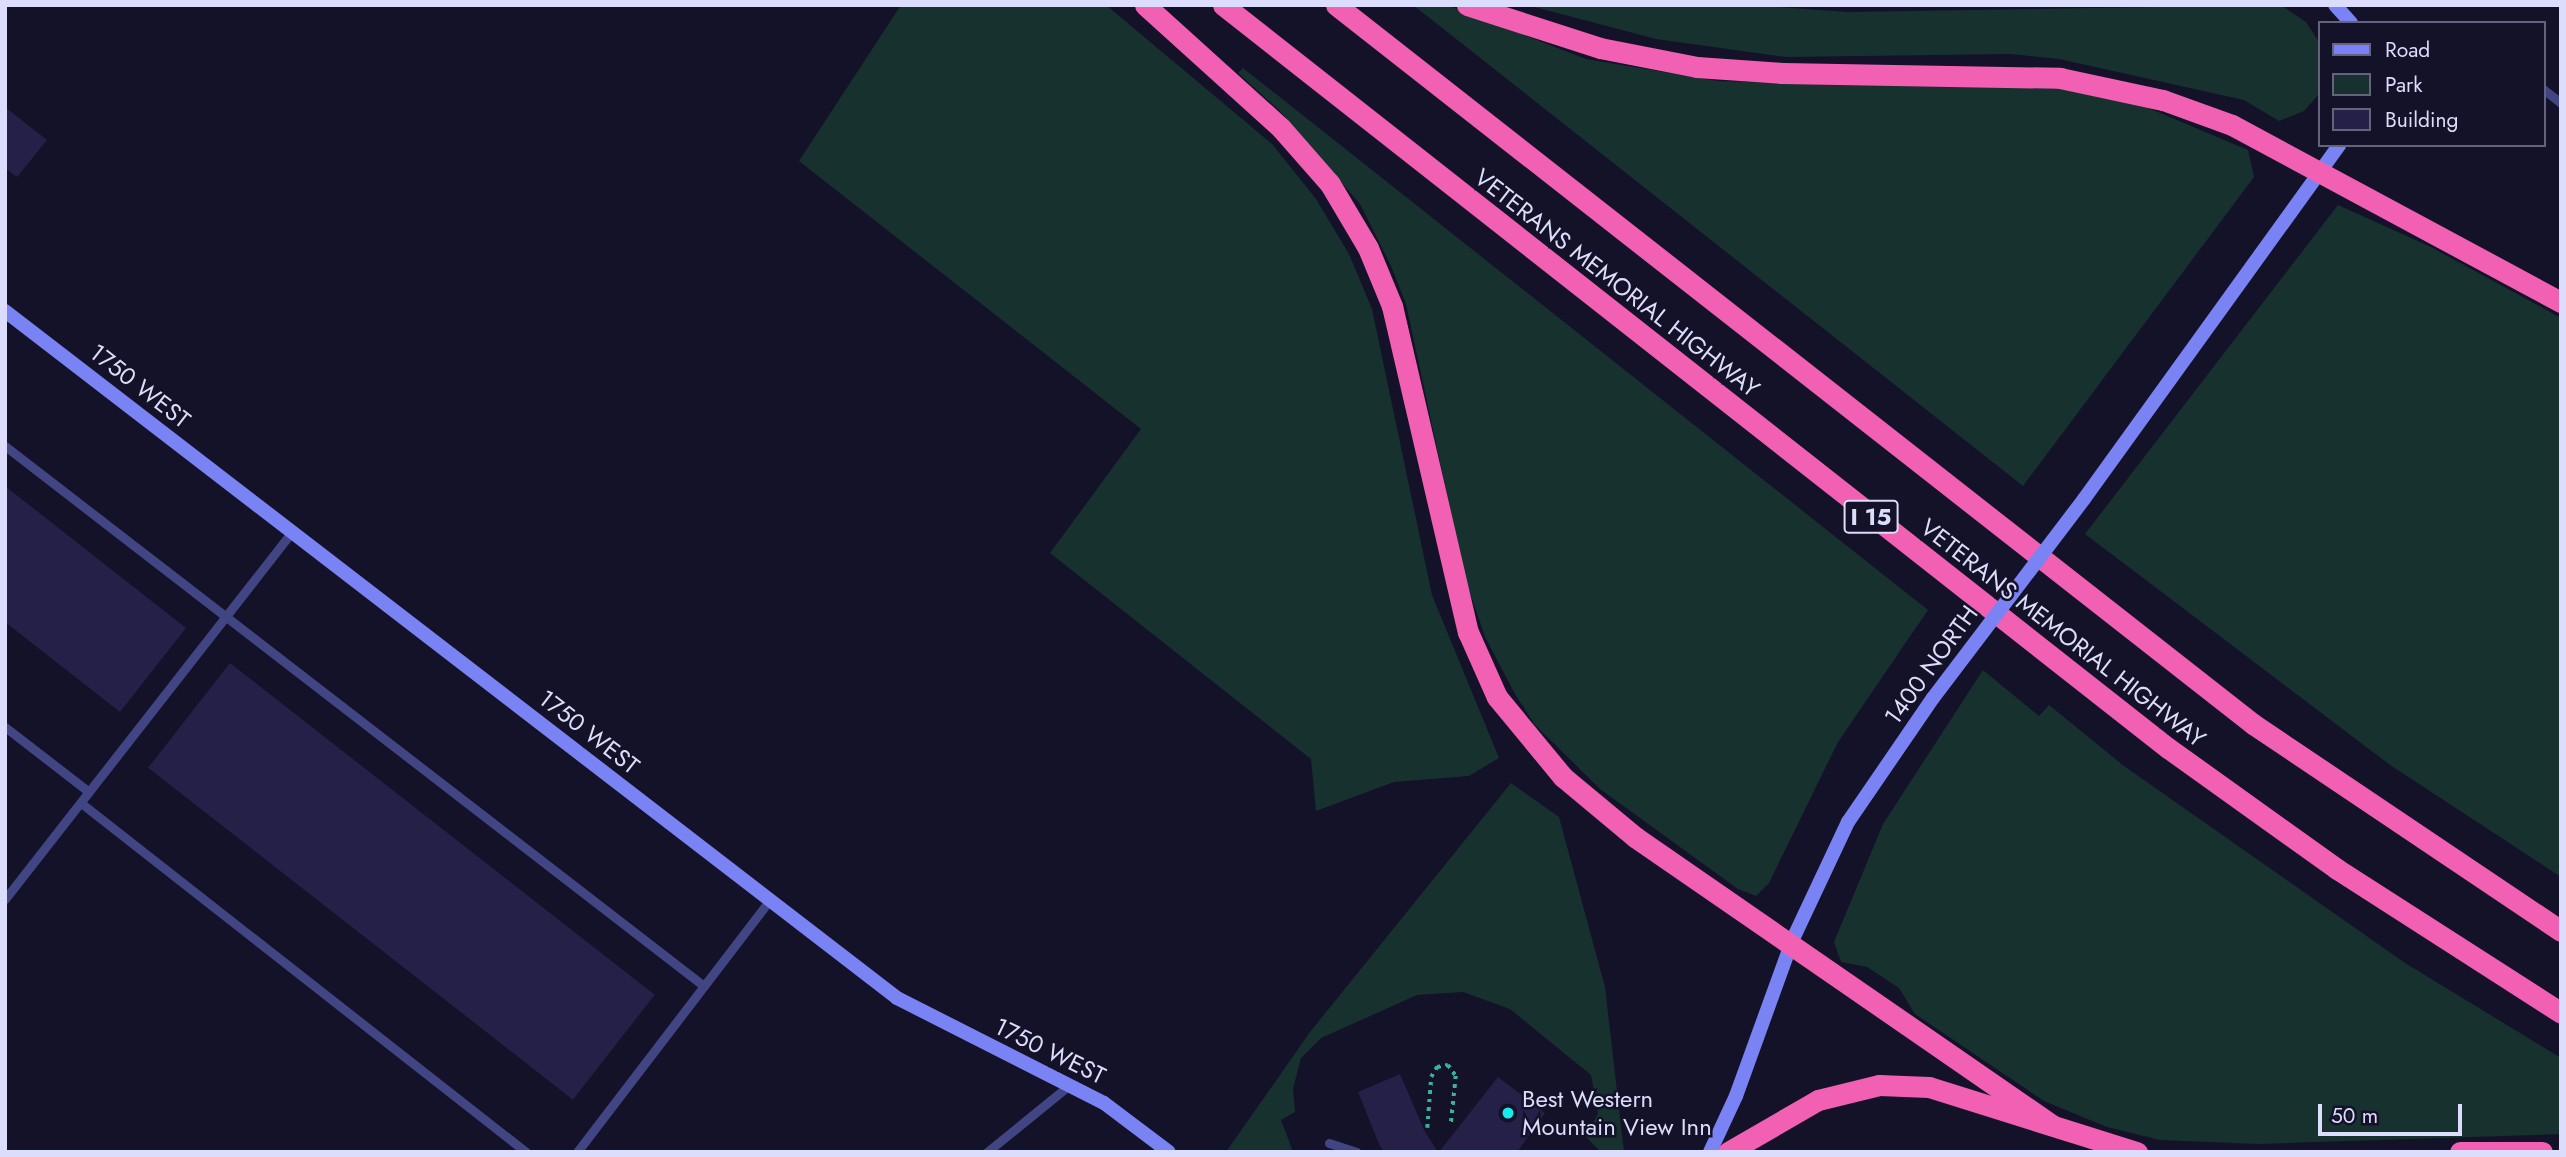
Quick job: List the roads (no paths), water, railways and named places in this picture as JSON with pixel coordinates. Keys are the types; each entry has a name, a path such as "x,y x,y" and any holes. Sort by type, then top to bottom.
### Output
{"highway":[{"path":"1145,5 1281,128 1330,184 1368,248 1392,306 1468,632 1497,696 1563,777 1635,837 1792,941 2052,1125"},
{"name":"VETERANS MEMORIAL HIGHWAY","path":"1223,5 2158,741 2348,877 2561,1013"},
{"name":"VETERANS MEMORIAL HIGHWAY","path":"1336,5 2253,724 2561,931"},
{"path":"1467,5 1600,48 1697,66 1782,74 2060,78 2163,100 2220,121 2322,172 2561,302"},
{"path":"1728,1152 1818,1100 1879,1085 1929,1087 2137,1152"},
{"path":"2460,1152 2542,1152"}],"street":[{"path":"2336,5 2349,20"},
{"name":"1400 NORTH","path":"1710,1152 1736,1096 1792,941 1848,822 1933,698 2084,499 2338,147"},
{"name":"1750 WEST","path":"5,311 897,998 1067,1087 1104,1103 1165,1151"}],"lane":[{"path":"2545,91 2561,103"},
{"path":"5,446 704,986"},
{"path":"5,899 292,532"},
{"path":"5,727 89,792"},
{"path":"81,803 526,1152"},
{"path":"577,1152 770,900"},
{"path":"987,1152 1067,1087"},
{"path":"1329,1143 1357,1152"}],"place":[{"name":"Best Western Mountain View Inn","path":"1508,1113"}]}
